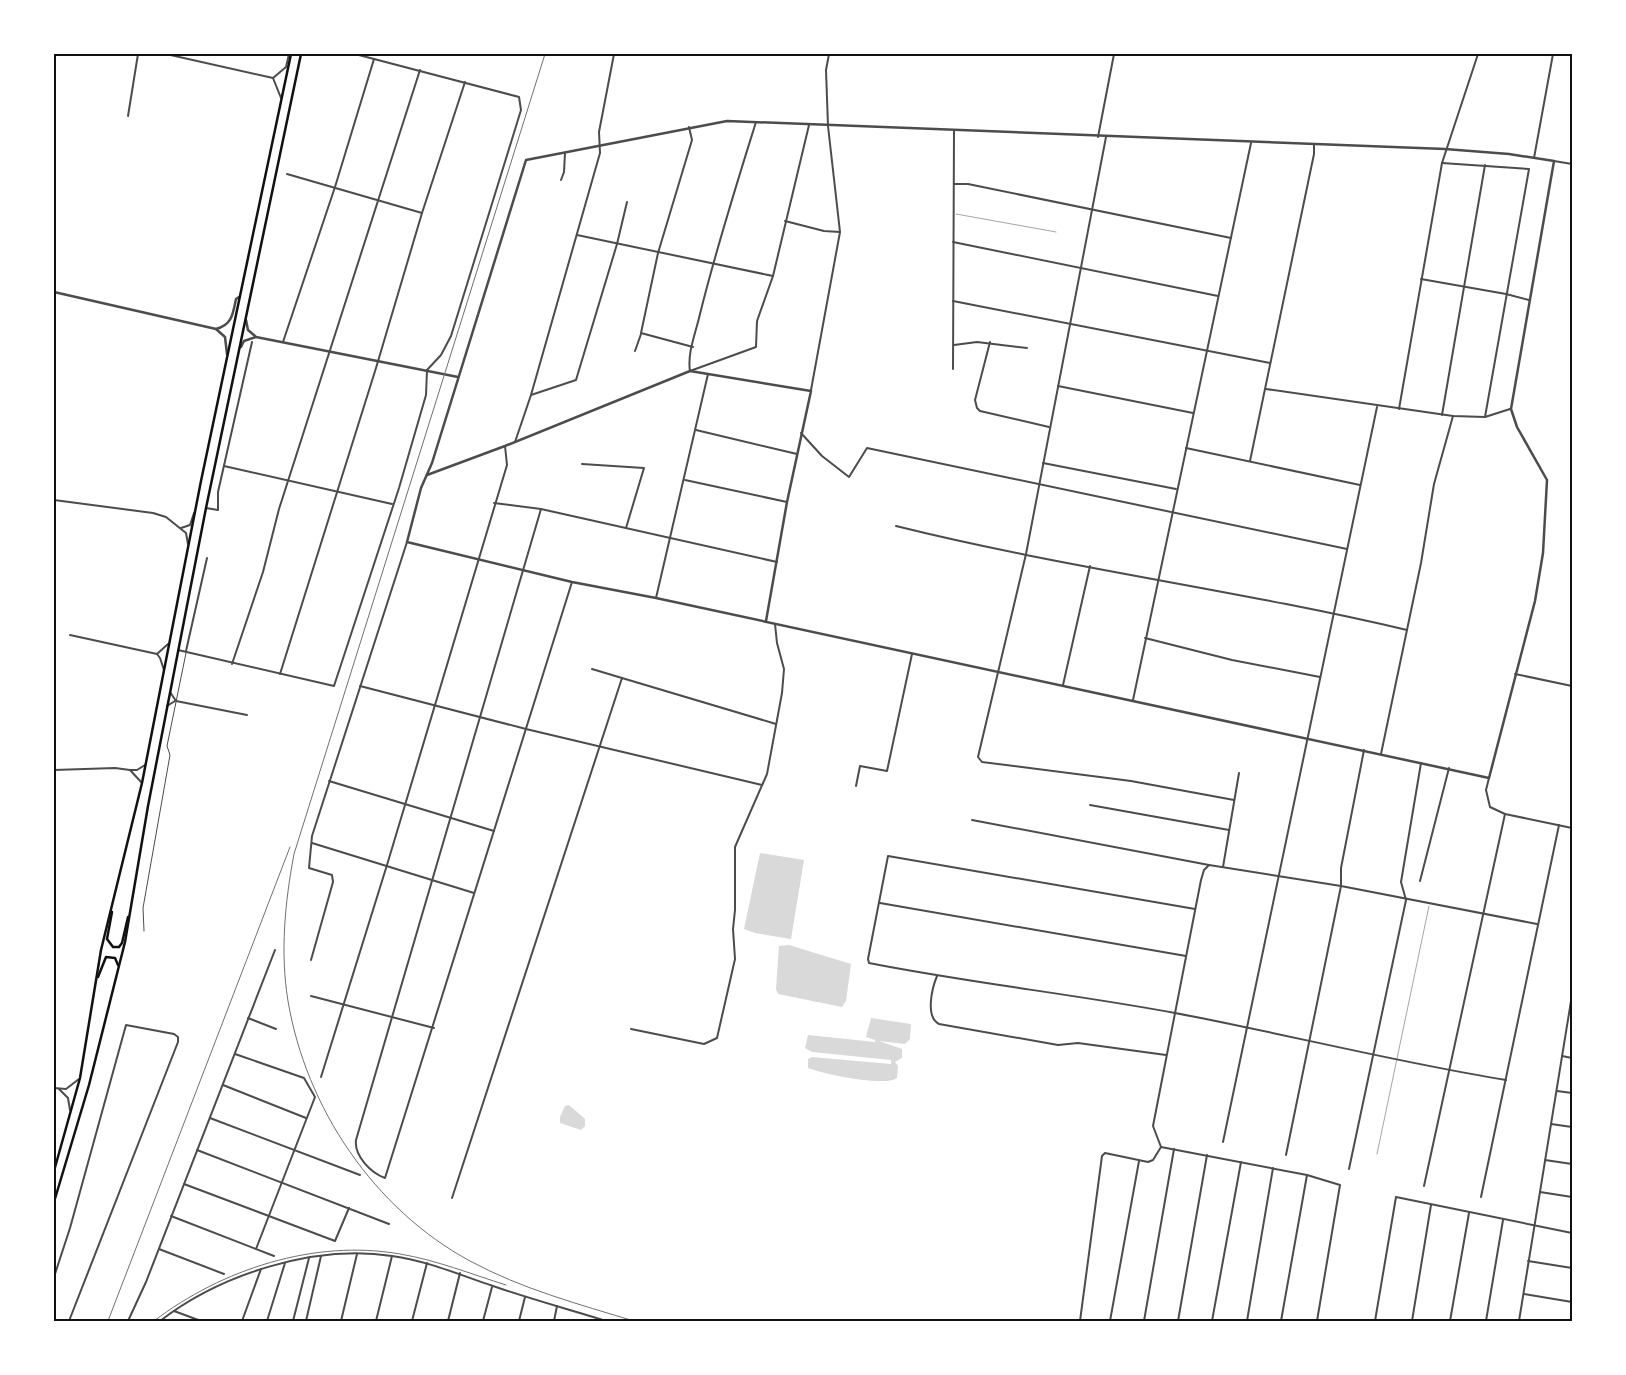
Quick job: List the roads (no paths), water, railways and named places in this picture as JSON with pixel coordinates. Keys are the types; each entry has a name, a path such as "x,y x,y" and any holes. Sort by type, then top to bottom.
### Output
{"main road":[{"path":"54,1171 80,1078 101,950 142,783 188,544 290,54"},
{"path":"54,1202 82,1114 119,968 197,552 301,54"},
{"path":"114,898 108,939 110,946 116,948 122,943 132,900"},
{"path":"95,986 106,957 115,958 119,968"}],"street":[{"path":"128,116 138,54"},
{"path":"166,54 273,78"},
{"path":"273,78 286,67 290,54"},
{"path":"178,650 334,686 347,651 426,395 427,370 441,355 451,336 517,123 520,98 355,54"},
{"path":"515,442 531,395 577,235 600,146 599,132 614,54"},
{"path":"766,621 787,502 811,391 840,232 828,126 826,70 829,54"},
{"path":"1098,137 1114,54"},
{"path":"1399,409 1442,162 1478,54"},
{"path":"1534,158 1553,54"},
{"path":"283,342 335,187 374,58"},
{"path":"232,664 263,572 279,509 290,481 420,70"},
{"path":"273,78 281,98"},
{"path":"280,674 422,213 465,82"},
{"path":"310,960 333,882 332,875 309,868 308,861 312,836 407,542 421,488 427,475 526,160 727,121 1098,137 1445,149 1534,158 1572,164"},
{"path":"690,371 689,364 713,263 756,122"},
{"path":"427,475 505,446 690,371 756,347 757,321 773,276 809,125"},
{"path":"635,351 641,334 658,253 692,140 689,127"},
{"path":"953,369 954,131"},
{"path":"1106,137 1090,210 1026,554 979,761 1131,781 1234,800"},
{"path":"1133,700 1251,142"},
{"path":"1250,462 1312,164 1314,144"},
{"path":"560,180 564,172 565,152"},
{"path":"1554,161 1511,409 1517,427 1543,471 1547,487 1544,553 1536,601 1515,674 1486,790 1490,808 1505,814 1572,828"},
{"path":"1442,162 1529,169 1485,417"},
{"path":"1442,415 1485,165"},
{"path":"287,174 422,213"},
{"path":"954,184 968,184 1231,238"},
{"path":"531,395 576,380 618,244 627,202"},
{"path":"785,221 824,231 840,232"},
{"path":"577,235 773,276"},
{"path":"953,242 1218,296"},
{"path":"1421,279 1529,300"},
{"path":"54,292 216,330 225,337 227,354"},
{"path":"216,330 225,326 232,319 236,299 239,297"},
{"path":"952,301 1270,363"},
{"path":"245,315 248,330 256,337"},
{"path":"641,334 693,347"},
{"path":"236,362 244,341 256,337 378,360 458,378"},
{"path":"206,508 218,510 218,492 252,342"},
{"path":"954,345 990,342 1026,348"},
{"path":"990,342 976,400 977,408 1014,420 1050,427"},
{"path":"690,371 811,391"},
{"path":"656,598 685,480 708,374"},
{"path":"1058,386 1193,413"},
{"path":"1266,390 1453,416 1485,417 1511,409"},
{"path":"1223,1142 1377,406"},
{"path":"1381,754 1407,630 1434,484 1453,416"},
{"path":"696,430 797,454"},
{"path":"801,433 822,456 849,477 867,448 1347,550"},
{"path":"321,1077 388,865 434,705 507,465 505,446"},
{"path":"1186,448 1360,485"},
{"path":"1043,463 1177,489"},
{"path":"582,464 644,468 626,528"},
{"path":"224,466 336,493 392,504"},
{"path":"685,480 787,502"},
{"path":"54,500 153,513 166,517 186,533 188,544"},
{"path":"494,504 541,509 777,562"},
{"path":"541,509 355,1145 371,1170 376,1175 385,1178 434,1028 474,893 572,582"},
{"path":"181,528 190,525 192,515 195,512"},
{"path":"896,526 1026,554 1334,613 1407,630"},
{"path":"407,542 572,582 766,621 912,654 1308,737 1489,778"},
{"path":"144,931 143,908 169,760 167,746 186,651 208,558"},
{"path":"1063,685 1090,566"},
{"path":"631,1029 704,1044 717,1038 735,959 732,929 735,910 735,847 742,827 762,785 776,724 784,669 777,643 775,624"},
{"path":"70,635 156,654 160,658 164,671"},
{"path":"1146,638 1232,660 1320,676"},
{"path":"156,654 165,649 170,642"},
{"path":"856,786 860,766 887,771 912,654"},
{"path":"592,669 776,724"},
{"path":"1515,674 1572,686"},
{"path":"452,1198 598,746 622,678"},
{"path":"360,686 526,729 762,785"},
{"path":"170,692 176,701"},
{"path":"167,706 176,701 246,715"},
{"path":"1286,1155 1341,886 1342,868 1364,750"},
{"path":"1349,1169 1406,900 1401,882 1421,762"},
{"path":"54,770 115,768 137,770 146,763"},
{"path":"1420,881 1449,768"},
{"path":"130,770 142,783"},
{"path":"1223,867 1239,774"},
{"path":"329,781 494,831"},
{"path":"1090,805 1229,830"},
{"path":"1424,1186 1505,814"},
{"path":"972,820 1209,865 1341,886 1537,924"},
{"path":"1481,1198 1559,825"},
{"path":"312,843 474,893"},
{"path":"1195,909 888,856 868,963 937,976 1174,1013 1309,1040 1395,1060 1506,1080"},
{"path":"1161,1147 1153,1126 1195,909 1204,870 1209,865"},
{"path":"880,903 1186,956"},
{"path":"128,1321 159,1249 276,950"},
{"path":"937,976 931,1007 934,1020 939,1024 1058,1045 1078,1043 1166,1055"},
{"path":"1519,1321 1572,995"},
{"path":"311,996 345,1003 434,1028"},
{"path":"248,1018 276,1029"},
{"path":"1568,1022 1572,1023"},
{"path":"54,1277 70,1228 126,1025 174,1034 178,1037 178,1042 69,1321"},
{"path":"235,1054 304,1078 315,1097 256,1249"},
{"path":"1562,1056 1572,1058"},
{"path":"59,1090 67,1088 80,1078"},
{"path":"223,1084 306,1118"},
{"path":"54,1088 68,1098 71,1115"},
{"path":"1556,1091 1572,1093"},
{"path":"210,1118 360,1175"},
{"path":"1551,1124 1572,1127"},
{"path":"1161,1147 1307,1175 1340,1185 1316,1321"},
{"path":"1092,1321 1080,1320 1103,1154 1139,1161 1153,1160 1161,1147"},
{"path":"1144,1321 1174,1149"},
{"path":"197,1150 390,1224"},
{"path":"1178,1321 1207,1155"},
{"path":"1545,1160 1572,1164"},
{"path":"1110,1321 1139,1161"},
{"path":"1212,1321 1241,1162"},
{"path":"1247,1321 1273,1168"},
{"path":"1281,1321 1307,1175"},
{"path":"184,1184 335,1241 349,1208"},
{"path":"1540,1192 1572,1197"},
{"path":"1375,1321 1396,1197 1534,1227 1572,1233"},
{"path":"1412,1321 1431,1205"},
{"path":"1450,1321 1469,1213"},
{"path":"171,1216 274,1256"},
{"path":"1486,1321 1503,1220"},
{"path":"159,1249 224,1274"},
{"path":"341,1321 358,1254"},
{"path":"160,1321 174,1311 231,1280 261,1269 285,1262 321,1256 358,1254 392,1256 427,1263 460,1273 492,1286 606,1321"},
{"path":"306,1321 321,1256"},
{"path":"376,1321 392,1256"},
{"path":"293,1321 309,1258"},
{"path":"1528,1261 1572,1268"},
{"path":"267,1321 285,1262"},
{"path":"412,1321 427,1263"},
{"path":"242,1321 261,1269"},
{"path":"448,1321 460,1273"},
{"path":"483,1321 492,1286"},
{"path":"1524,1294 1572,1302"},
{"path":"519,1321 525,1296"},
{"path":"554,1321 558,1306"},
{"path":"174,1311 202,1321"},
{"path":"590,1321 591,1316"}],"lane":[{"path":"954,214 1056,232"},
{"path":"1377,1154 1395,1060 1429,904"}],"railway":[{"path":"545,54 294,854 288,890 284,964 288,1001 297,1041 311,1079 328,1117 350,1152 375,1184 404,1213 435,1239 470,1261 510,1280 550,1295 634,1321"},
{"path":"108,1321 290,847"},
{"path":"154,1321 209,1286 239,1273 271,1262 335,1251 368,1250 400,1254 440,1264 506,1285"}]}
